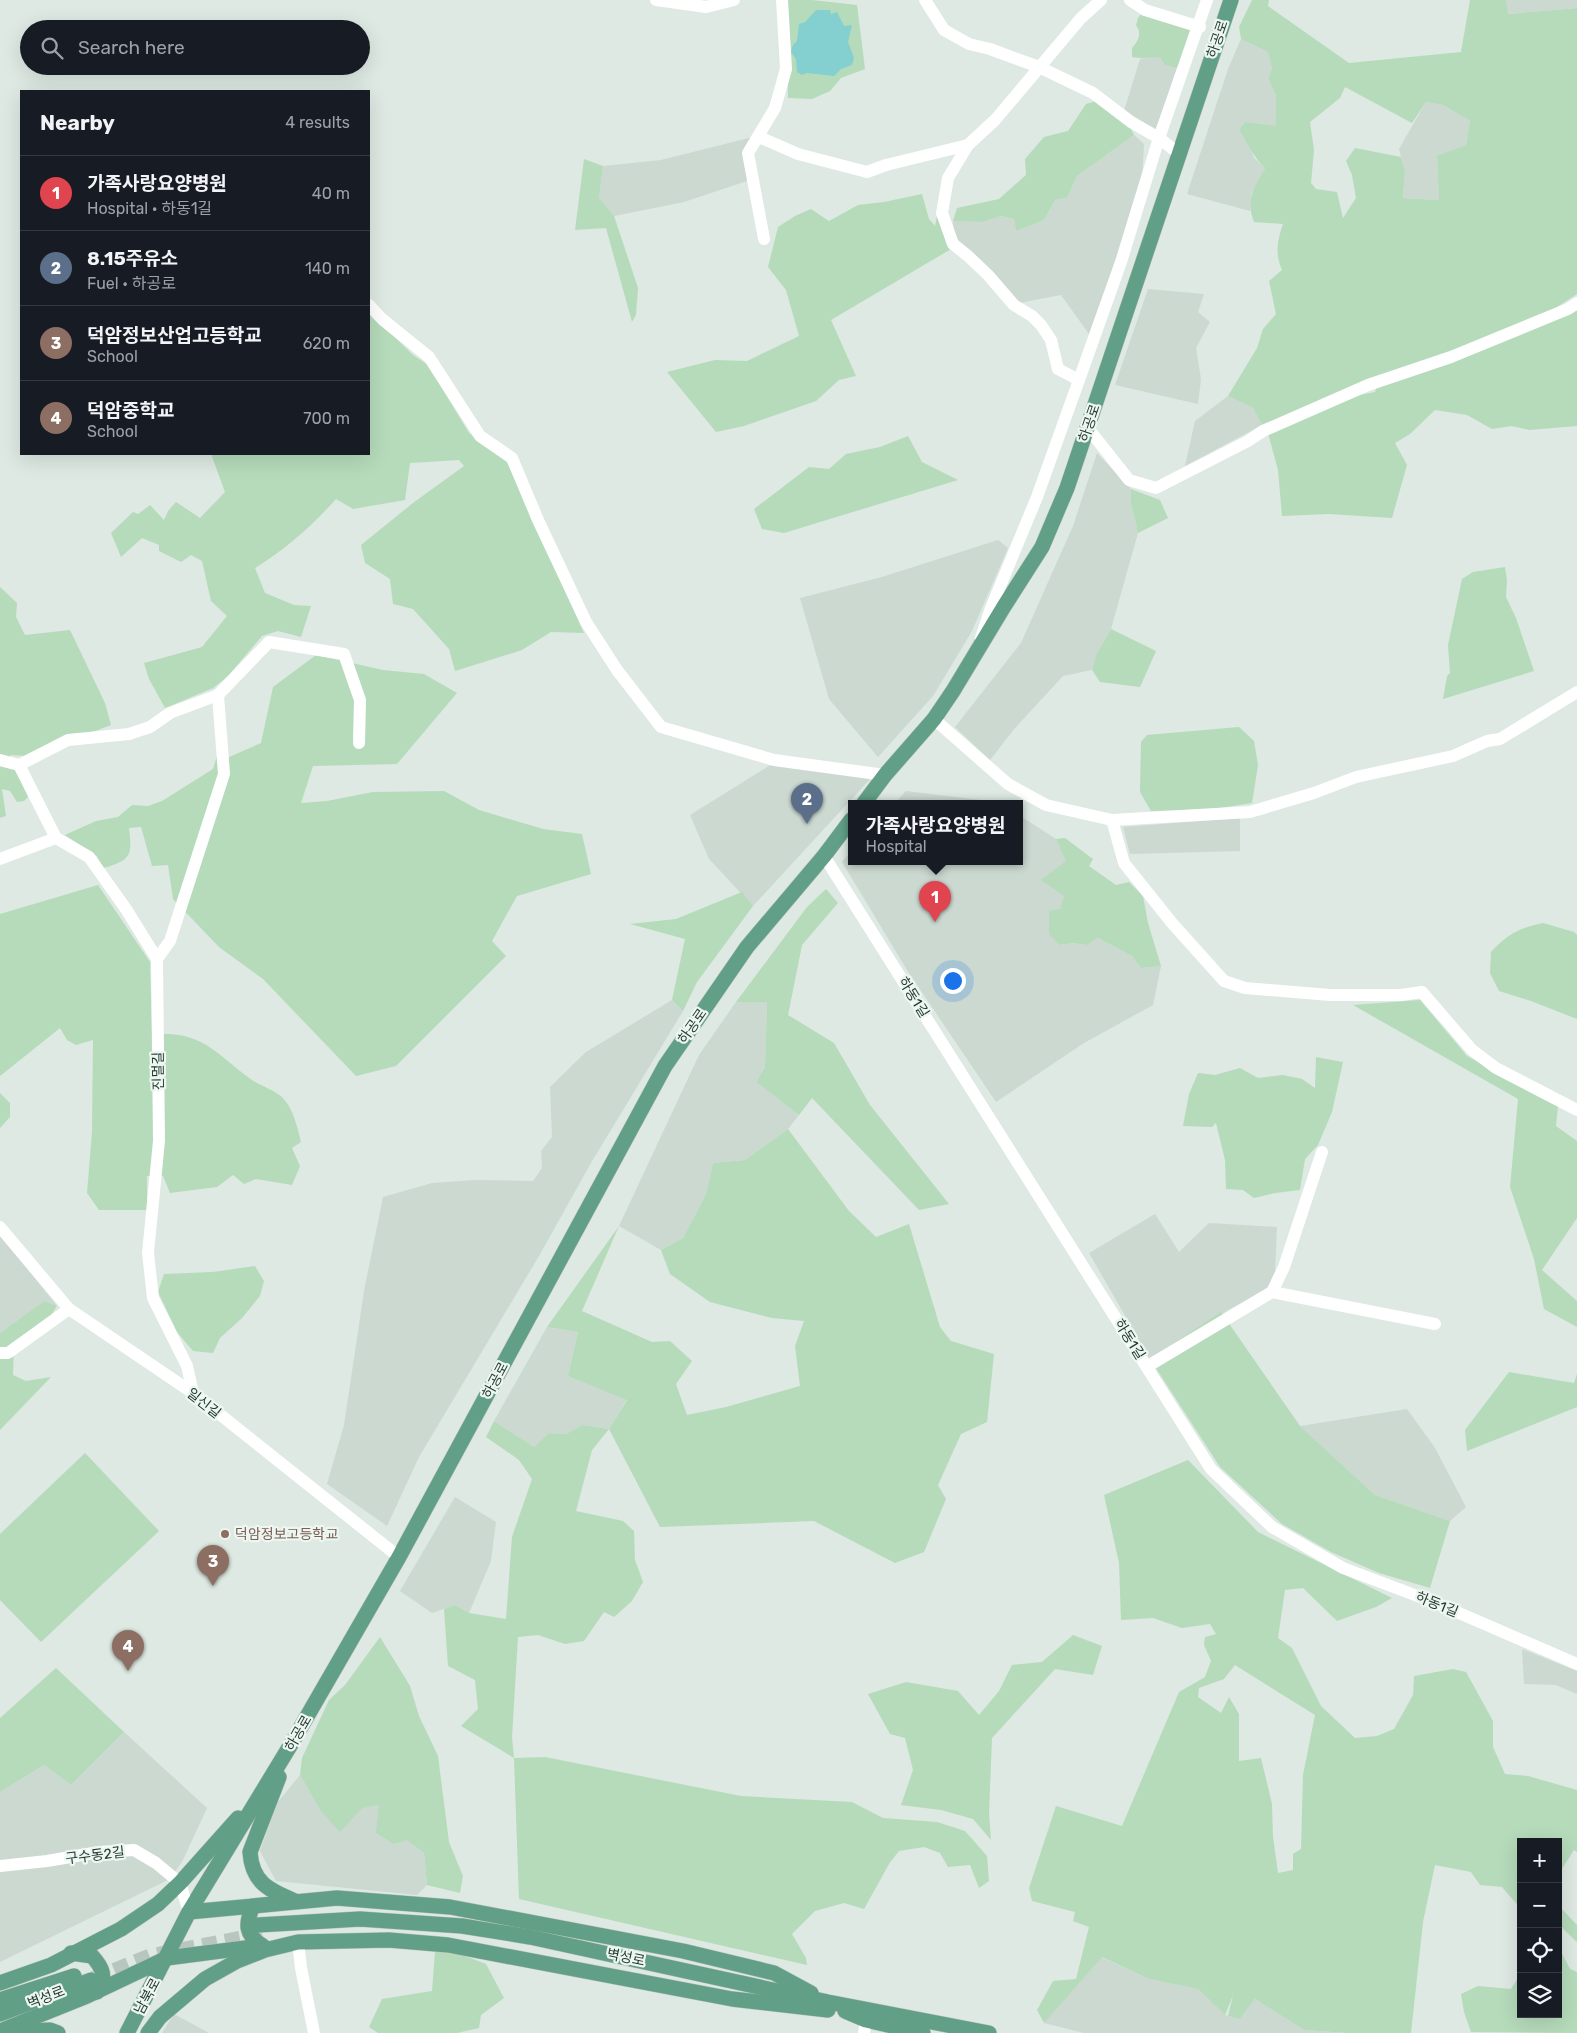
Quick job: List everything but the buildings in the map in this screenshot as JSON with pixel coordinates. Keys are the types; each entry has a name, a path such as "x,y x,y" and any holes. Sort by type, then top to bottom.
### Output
{"main road":[{"name":"하공로","path":"866,800 934,719 954,691 1042,547 1067,488 1231,0"},
{"name":"하공로","path":"167,1958 189,1912 290,1746 399,1557 665,1066 747,947 824,856 848,824"},
{"path":"290,1746 250,1852 251,1862 257,1878 275,1892 296,1902"},
{"path":"0,1983 51,1965 71,1953 121,1929 158,1904 180,1883 262,1791"},
{"path":"189,1912 337,1898 450,1907 683,1950 774,1973 828,2002"},
{"path":"252,1906 247,1927 253,1940 261,1935"},
{"name":"벽성로","path":"261,1935 360,1919 462,1926 530,1937 828,2002 989,2033"},
{"name":"벽성로","path":"261,1935 316,1929 408,1930 508,1941 803,2000 851,2013 865,2027 923,2033"},
{"path":"0,2032 92,1981 167,1958 261,1935 298,1942 389,1940 448,1945 732,1999 851,2013"},
{"path":"148,2033 160,2017 205,1979 238,1960 265,1950 298,1942"},
{"path":"71,1953 92,1956 102,1967 102,1984 92,1981"},
{"name":"남북로","path":"127,2033 167,1958"},
{"name":"벽성로","path":"0,2000 92,1981"},
{"name":"벽성로","path":"0,2014 92,1981"},
{"path":"0,2032 50,2030 58,2033"}],"street":[{"path":"656,0 677,1 706,7 734,0"},
{"path":"764,239 748,153 775,108 786,69 782,0"},
{"path":"925,0 944,30 969,44 990,49 1040,67 1094,93 1131,122 1159,138 1178,153"},
{"path":"1079,380 1058,369 1051,340 1032,316 1014,305 988,275 953,244 942,212 948,178 968,145 995,120 1081,18 1101,0"},
{"path":"1130,0 1144,10 1200,27"},
{"path":"975,654 991,608 1037,498 1121,262 1159,138 1200,27 1207,0"},
{"path":"759,137 798,154 867,172 886,165 968,145"},
{"path":"1087,427 1129,480 1156,488 1248,441 1263,431 1368,386 1451,356 1568,309 1577,303"},
{"path":"370,306 382,319 429,357 480,436 512,458 538,520 586,622 617,670 661,727 774,760 885,776"},
{"path":"0,760 19,765 68,740 129,734 150,727 170,713 218,695 269,642 344,654 360,700 359,743"},
{"path":"934,719 1008,784 1046,805 1112,820 1250,812 1356,778 1452,756 1487,741 1500,739 1577,692"},
{"path":"19,765 56,838 89,857 126,909 157,959 170,941 224,774 218,695"},
{"path":"1112,820 1124,863 1172,923 1224,981 1245,988 1330,995 1401,995 1422,992 1472,1050 1496,1068 1577,1110"},
{"path":"0,859 56,838"},
{"name":"하동1길","path":"824,856 1212,1469 1272,1527 1343,1568 1436,1603 1577,1664"},
{"name":"진멀길","path":"157,959 159,1142 148,1253 153,1298 187,1366 193,1393"},
{"path":"1148,1366 1272,1292 1284,1267 1322,1152"},
{"name":"일신길","path":"0,1227 69,1309 193,1393 399,1557"},
{"path":"1272,1292 1435,1324"},
{"path":"0,1353 8,1353 69,1309"},
{"name":"구수동2길","path":"0,1866 47,1862 98,1852 134,1850 156,1863 180,1883"},
{"path":"180,1883 189,1912"},
{"path":"298,1942 301,1968 314,2033"}],"shaded area":[{"path":"1506,0 1577,0 1577,8 1507,14"},
{"path":"1241,39 1268,52 1272,69 1268,78 1276,96 1276,127 1245,122 1239,130 1250,146 1254,158 1265,168 1251,194 1250,211 1187,194 1228,69"},
{"path":"1160,57 1178,68 1157,131 1124,111 1140,59"},
{"path":"1426,102 1443,105 1470,121 1466,145 1437,157 1439,200 1403,198 1405,171 1399,149"},
{"path":"1134,135 1144,144 1142,181 1118,255 1089,334 1061,295 1019,303 954,236 953,221 983,222 1001,216 1014,219 1016,231 1044,220 1055,200 1067,198 1077,176"},
{"path":"753,137 747,181 684,202 614,216 599,198 603,166 661,160"},
{"path":"1148,289 1204,294 1198,312 1210,322 1196,348 1201,379 1198,404 1115,385"},
{"path":"1228,396 1253,408 1262,425 1185,466 1195,421"},
{"path":"1097,453 1131,489 1131,503 1138,533 1111,629 1096,655 1092,670 1063,676 1015,728 990,760 955,727 1021,643 1073,526"},
{"path":"998,540 1008,548 972,631 933,696 878,757 829,699 800,598 882,577"},
{"path":"772,764 870,779 851,800 848,800 848,803 753,906 709,859 690,815"},
{"path":"906,791 980,800 898,800"},
{"path":"1023,818 1056,839 1067,860 1064,896 1060,909 1060,945 1072,943 1087,945 1098,938 1132,956 1141,968 1161,966 1153,1005 1084,1043 996,1102 907,970 842,862 848,855 848,865 1023,865"},
{"path":"1240,818 1240,851 1130,854 1123,827"},
{"path":"672,1000 683,1011 591,1163 539,1256 419,1457 387,1526 327,1484 344,1425 364,1291 383,1197 432,1183 476,1180 533,1181 542,1168 541,1151 552,1137 550,1087 586,1052"},
{"path":"736,1002 767,1002 765,1067 756,1082 799,1115 788,1129 745,1160 713,1163 706,1194 683,1238 661,1250 619,1226 699,1055"},
{"path":"1155,1214 1179,1252 1209,1223 1277,1227 1275,1272 1268,1288 1230,1309 1150,1359 1089,1253"},
{"path":"0,1235 57,1306 44,1301 0,1333"},
{"path":"547,1327 578,1332 568,1376 627,1399 609,1429 584,1425 566,1434 549,1433 534,1447 494,1421"},
{"path":"1407,1409 1435,1448 1466,1507 1450,1521 1375,1495 1300,1426"},
{"path":"455,1497 496,1522 491,1561 469,1613 455,1605 432,1613 400,1591"},
{"path":"1522,1649 1577,1671 1577,1694 1556,1685 1524,1684"},
{"path":"124,1732 207,1808 183,1860 170,1879 0,1962 0,1792 44,1765 71,1785"},
{"path":"300,1775 320,1810 379,1804 407,1840 424,1853 427,1885 417,1895 276,1881 260,1851 277,1803"},
{"path":"1101,1957 1149,1979 1198,1989 1225,2015 1240,2019 1255,1999 1304,2030 1347,2033 1084,2033 1044,2023"},
{"path":"174,2014 209,2033 162,2033"}],"green space":[{"path":"787,0 812,0 857,5 865,69 841,78 830,91 812,99 788,98"},
{"path":"1252,0 1269,0 1268,6 1349,63 1461,52 1470,0 1506,0 1508,14 1577,8 1577,294 1554,309 1577,310 1577,426 1529,430 1512,426 1492,429 1467,415 1435,410 1410,434 1395,443 1407,465 1392,518 1329,514 1282,516 1278,470 1268,433 1360,395 1375,392 1381,375 1262,425 1253,408 1228,396 1257,348 1263,329 1276,314 1269,281 1282,270 1278,258 1278,247 1283,224 1254,222 1250,207 1252,194 1265,168 1254,155 1239,130 1245,122 1276,126 1276,96 1268,78 1272,69 1268,52 1241,39 1239,27","holes":["1345,87 1412,123 1426,102 1443,105 1470,121 1466,145 1437,156 1439,200 1403,198 1405,171 1401,157 1355,148 1346,161 1352,175 1356,198 1343,218 1337,192 1316,189 1311,183 1314,150 1310,122 1340,98"]},
{"path":"1142,13 1191,28 1178,68 1165,65 1160,57 1132,57 1132,48 1139,37 1136,25"},
{"path":"1096,101 1130,127 1134,135 1077,176 1067,198 1055,200 1044,220 1016,231 1014,219 1001,216 983,222 953,221 957,208 999,199 1026,175 1025,159 1044,137 1068,131 1086,104"},
{"path":"584,159 603,166 599,198 614,216 638,288 636,315 632,322 606,228 575,230"},
{"path":"922,194 929,219 935,226 937,216 951,249 831,320 856,376 839,380 816,401 744,426 716,432 667,372 715,360 747,361 799,336 786,290 768,267 778,227 795,216 811,209 829,221 858,205"},
{"path":"370,313 413,355 428,365 469,433 507,462 584,633 551,632 522,650 455,671 449,649 413,609 393,604 390,579 365,563 361,545 413,503 464,466 459,460 410,463 405,500 353,509 336,499 298,536 255,568 265,593 294,605 311,606 301,637 278,631 262,636 228,676 213,688 165,708 149,679 144,663 202,647 227,616 211,601 202,561 191,555 181,562 159,551 159,545 142,538 121,557 111,533 133,512 138,514 150,505 164,520 168,511 176,502 200,518 225,492 211,455 370,455"},
{"path":"908,436 922,462 958,480 784,533 762,529 754,509 809,467 829,469 846,454 880,447"},
{"path":"1131,489 1160,500 1168,518 1138,533 1131,503"},
{"path":"1505,567 1507,580 1506,597 1516,618 1534,671 1443,699 1447,676 1450,673 1448,645 1462,579 1473,572"},
{"path":"0,587 17,603 16,617 25,635 70,630 105,703 111,725 28,756 10,755 28,797 24,801 17,802 10,791 2,789 6,816 0,818"},
{"path":"1111,629 1156,651 1140,687 1100,682 1092,670 1096,655"},
{"path":"316,655 383,670 424,674 457,693 397,764 313,766 301,803 327,801 373,792 444,791 479,810 543,829 582,834 591,874 517,896 492,941 506,956 396,1066 356,1076 263,979 219,947 173,899 168,865 152,866 141,827 129,828 130,850 125,859 103,868 97,856 65,835 96,821 118,817 132,805 148,806 162,801 213,769 217,756 227,758 261,743 273,687"},
{"path":"1239,727 1254,741 1258,765 1252,803 1213,809 1151,811 1140,792 1141,742 1147,735"},
{"path":"1065,838 1093,859 1089,866 1116,885 1129,882 1143,896 1148,923 1161,966 1141,968 1132,956 1098,938 1087,945 1072,943 1060,945 1049,934 1049,911 1060,909 1064,896 1041,880 1066,861 1056,839"},
{"path":"98,885 150,962 152,1034 185,1036 197,1040 218,1053 252,1080 282,1097 286,1102 294,1118 301,1142 292,1148 300,1166 292,1185 256,1179 244,1184 233,1175 217,1187 170,1193 163,1176 147,1176 147,1210 99,1210 87,1193 92,1132 93,1040 76,1045 67,1040 60,1028 0,1076 0,914"},
{"path":"826,889 838,903 802,945 788,1015 834,1043 870,1105 949,1204 919,1210 812,1098 799,1115 756,1082 765,1067 767,1002 736,1002 807,907"},
{"path":"742,892 753,906 697,982 683,1011 672,1000 685,939 630,924 676,919"},
{"path":"1543,923 1574,932 1577,935 1577,1019 1499,991 1490,973 1491,952 1497,946 1514,933"},
{"path":"1420,1000 1467,1056 1558,1106 1556,1126 1577,1141 1577,1218 1542,1270 1577,1301 1577,1327 1544,1309 1534,1259 1510,1187 1518,1099 1353,1005"},
{"path":"1316,1057 1343,1062 1332,1112 1318,1145 1305,1159 1300,1190 1254,1198 1243,1190 1226,1189 1225,1160 1216,1123 1212,1127 1183,1126 1189,1094 1198,1073 1215,1075 1240,1068 1258,1078 1283,1075 1302,1079 1315,1088"},
{"path":"0,1093 10,1103 10,1117 0,1128"},
{"path":"788,1129 849,1211 876,1237 909,1224 940,1327 951,1341 994,1354 987,1422 961,1434 938,1485 946,1499 924,1552 895,1563 814,1521 660,1527 609,1429 627,1400 568,1376 578,1332 547,1327 619,1226 582,1311 652,1342 670,1341 692,1361 676,1384 687,1415 726,1407 800,1386 795,1346 804,1321 772,1318 710,1302 670,1274 661,1250 683,1238 706,1194 713,1163 745,1160"},
{"path":"255,1266 264,1281 260,1296 242,1318 220,1338 213,1353 193,1351 177,1332 158,1292 164,1274 213,1272"},
{"path":"44,1301 57,1306 49,1318 14,1342 13,1375 26,1381 51,1377 0,1430 0,1333"},
{"path":"1221,1312 1300,1426 1375,1495 1450,1521 1430,1588 1379,1573 1331,1552 1282,1524 1220,1467 1150,1359"},
{"path":"1509,1372 1574,1383 1577,1374 1577,1407 1467,1451 1465,1430"},
{"path":"494,1421 534,1447 549,1433 566,1434 583,1425 609,1429 592,1450 576,1511 623,1521 634,1531 635,1560 643,1582 632,1601 614,1617 604,1612 584,1641 565,1644 538,1635 518,1637 512,1737 514,1758 461,1726 478,1709 475,1680 448,1666 444,1609 455,1605 469,1613 506,1619 512,1537 532,1479 519,1460 486,1437"},
{"path":"85,1453 159,1531 41,1642 0,1600 0,1534"},
{"path":"1188,1460 1258,1532 1392,1598 1376,1607 1337,1621 1303,1588 1285,1590 1278,1638 1292,1648 1321,1706 1355,1738 1377,1736 1394,1729 1413,1695 1414,1676 1453,1669 1466,1672 1493,1721 1493,1747 1505,1774 1528,1776 1577,1790 1577,1852 1574,1850 1562,1869 1562,1838 1517,1838 1517,1904 1502,1887 1480,1885 1471,1872 1435,1865 1423,1922 1411,2033 1347,2033 1304,2030 1255,1999 1240,2019 1228,2016 1233,1995 1225,2015 1198,1989 1149,1979 1102,1957 1044,2023 1037,2010 1053,1981 1076,1979 1089,1927 1073,1921 1075,1912 1032,1901 1029,1888 1056,1806 1122,1826 1179,1692 1205,1677 1211,1661 1204,1645 1205,1637 1216,1634 1210,1624 1182,1628 1153,1618 1121,1620 1119,1563 1104,1495","holes":["1235,1665 1315,1715 1303,1775 1301,1849 1293,1854 1293,1870 1278,1873 1273,1837 1272,1804 1261,1758 1239,1761 1239,1714 1229,1697 1221,1713 1198,1697 1199,1688 1224,1679"]},
{"path":"1073,1635 1102,1646 1093,1675 1055,1669 992,1738 989,1813 991,1840 973,1819 941,1810 901,1805 913,1770 905,1738 890,1734 868,1694 906,1682 958,1691 979,1715 999,1691 1012,1665 1042,1662"},
{"path":"380,1637 410,1686 419,1716 438,1756 449,1842 463,1876 460,1893 427,1885 424,1853 407,1840 394,1844 376,1833 379,1805 362,1808 340,1832 320,1810 300,1775 302,1758 329,1700 345,1685"},
{"path":"56,1668 124,1732 71,1785 44,1765 0,1792 0,1718"},
{"path":"545,1757 741,1796 852,1802 883,1818 937,1822 965,1831 987,1856 989,1881 979,1888 970,1865 948,1867 940,1853 924,1847 899,1851 889,1864 864,1909 844,1903 815,1911 792,1934 806,1958 807,1965 519,1899 514,1758"},
{"path":"1562,1909 1577,1925 1577,1942 1562,1928"},
{"path":"435,1951 462,1955 486,1964 504,1998 481,2015 479,2028 457,2033 378,2033 369,2027 382,1999 432,1991"},
{"path":"1562,1954 1570,1969 1577,1972 1577,2033 1471,2032 1464,2012 1461,1994 1478,1986 1511,1989 1517,1979 1517,2018 1562,2018"}],"water":[{"path":"816,10 830,10 831,14 837,12 844,26 852,25 848,42 854,58 852,65 841,69 834,76 807,73 802,75 797,72 796,59 791,52 793,45 797,41 799,24 805,22"}],"tunnel":[{"path":"93,1979 150,1956 262,1934"}],"place":[{"name":"8.15주유소","path":"807,824"},
{"name":"가족사랑요양병원","path":"935,922"},
{"name":"덕암정보고등학교","path":"225,1534"},
{"name":"덕암정보산업고등학교","path":"213,1586"},
{"name":"덕암중학교","path":"128,1671"}]}
